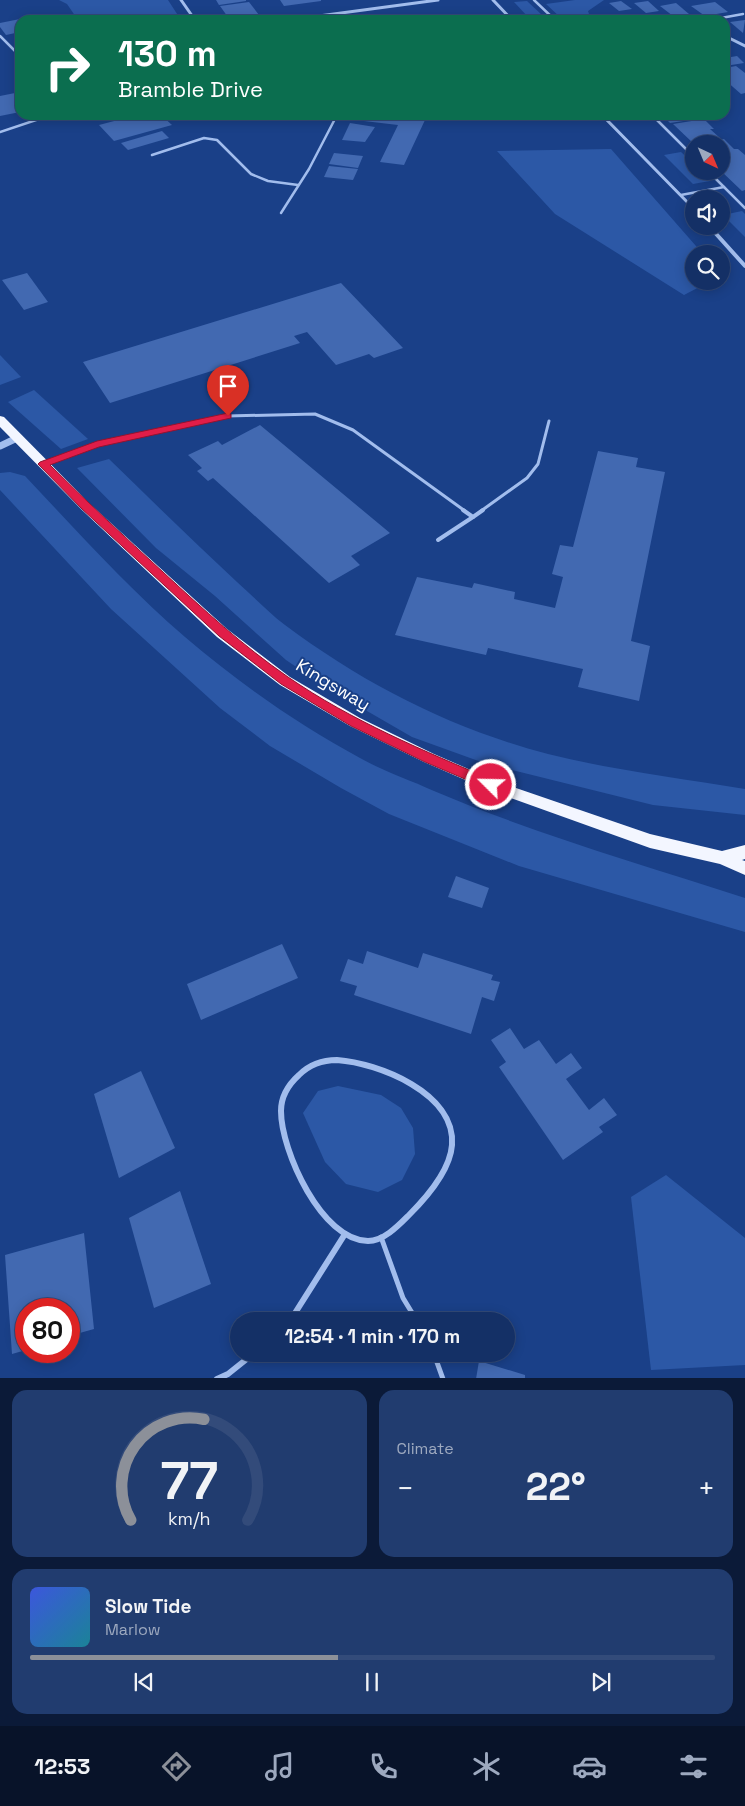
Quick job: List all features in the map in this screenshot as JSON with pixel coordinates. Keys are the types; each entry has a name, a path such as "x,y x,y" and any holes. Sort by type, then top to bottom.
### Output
{"highway":[{"name":"Kingsway","path":"0,420 86,507 222,633 285,681 355,722 429,758 491,785 650,842 722,858 745,868"},
{"name":"Kingsway","path":"722,858 745,852"}],"street":[{"path":"181,0 192,15"},
{"path":"326,15 438,0"},
{"path":"493,0 507,15"},
{"path":"730,38 745,46"},
{"path":"607,120 685,199"},
{"path":"717,235 745,266"},
{"path":"0,446 17,438"},
{"path":"337,1060 377,1067 402,1078 426,1096 444,1114 451,1129 452,1143 440,1176 425,1200 381,1238 368,1241 354,1239 345,1234 311,1200 290,1157 281,1110 284,1095 294,1080 322,1061 337,1060"},
{"path":"296,1312 345,1234"},
{"path":"217,1378 228,1374 243,1362"}],"lane":[{"path":"534,0 550,15"},
{"path":"730,16 743,14"},
{"path":"0,36 15,51"},
{"path":"0,132 36,120"},
{"path":"281,213 309,169 334,120"},
{"path":"657,120 685,148"},
{"path":"152,155 204,138 211,138 217,140 251,174 268,181 298,185"},
{"path":"717,180 745,208"},
{"path":"681,194 724,187"},
{"path":"43,464 97,444 228,416 315,414 353,430 473,517"},
{"path":"438,540 526,478 538,464 549,421"},
{"path":"381,1238 403,1298 412,1312"},
{"path":"437,1362 444,1378"}],"shaded area":[{"path":"59,0 168,0 178,15 75,15 67,4"},
{"path":"575,0 604,0 588,11 589,14 582,15 558,15 546,4"},
{"path":"527,1 542,15 526,15 514,2"},
{"path":"611,149 695,245 685,245 685,290 694,290 684,295 555,214 497,151"},
{"path":"681,152 685,156 685,176 664,155"},
{"path":"689,180 710,181 693,184"},
{"path":"742,211 745,214 745,237 730,222 730,214"},
{"path":"0,355 21,377 0,385"},
{"path":"34,390 88,439 61,449 8,402"},
{"path":"109,459 205,552 279,620 346,667 378,685 443,718 512,744 572,760 745,789 745,815 653,805 484,763 412,737 329,689 286,660 215,596 156,548 77,468"},
{"path":"10,472 25,476 123,579 185,637 247,687 291,717 378,767 472,807 588,848 745,898 745,932 519,866 389,814 270,746 220,708 111,609 0,490 0,473"},
{"path":"338,1086 381,1095 401,1108 413,1128 415,1154 402,1180 378,1192 346,1184 325,1162 303,1113 318,1091"},
{"path":"666,1175 745,1238 745,1365 651,1370 631,1197"}],"building":[{"path":"216,0 246,0 246,1 219,5"},
{"path":"280,0 321,0 321,1 284,6"},
{"path":"621,1 632,9 619,11 609,3"},
{"path":"648,1 659,11 646,13 634,3"},
{"path":"249,2 259,15 226,15 220,6"},
{"path":"715,2 728,12 704,15 691,6"},
{"path":"676,3 689,14 672,15 660,6"},
{"path":"15,20 15,33 6,35 0,27 0,23"},
{"path":"745,20 743,33 730,22"},
{"path":"737,56 744,63 730,65 730,57"},
{"path":"736,66 745,73 745,93 741,94 730,84 730,67"},
{"path":"15,93 15,113 0,116 0,96"},
{"path":"118,120 166,120 172,125 114,141 99,125"},
{"path":"356,120 425,120 404,165 380,162 398,125"},
{"path":"667,120 690,120 670,123"},
{"path":"705,120 714,129 710,129 717,135 685,135 673,124"},
{"path":"350,123 375,127 365,142 342,140"},
{"path":"162,131 169,138 128,150 121,143"},
{"path":"730,145 745,155 745,190 742,191 730,180"},
{"path":"334,153 363,156 358,168 329,164"},
{"path":"329,166 358,169 353,180 324,177"},
{"path":"27,273 48,302 24,310 2,280"},
{"path":"341,283 403,348 374,358 369,354 336,365 307,332 294,336 300,343 110,403 83,362"},
{"path":"260,425 390,533 351,556 360,565 329,583 213,478 208,481 197,471 202,468 188,455 218,441 222,445"},
{"path":"598,451 638,458 636,467 665,472 631,641 650,646 639,701 578,687 583,669 488,648 486,655 395,635 417,577 472,588 474,583 515,592 514,599 555,608 563,577 552,574 560,545 573,547"},
{"path":"456,876 489,888 482,908 448,897"},
{"path":"282,944 298,978 201,1020 187,984"},
{"path":"367,951 418,968 423,953 493,975 491,980 500,982 494,1001 482,997 471,1034 354,995 357,986 340,981 348,959 363,964"},
{"path":"510,1028 524,1049 539,1040 556,1064 571,1053 582,1068 566,1079 589,1110 604,1098 617,1115 599,1127 603,1132 563,1160 499,1067 506,1062 491,1040"},
{"path":"141,1071 175,1148 119,1178 94,1094"},
{"path":"180,1191 211,1284 154,1308 129,1218"},
{"path":"84,1233 94,1329 80,1333 80,1298 15,1298 15,1353 12,1354 5,1255"},
{"path":"479,1362 525,1375 525,1378 476,1378"}],"route":[{"path":"228,416 97,444 43,464 86,507 222,633 285,681 355,722 429,758 491,785"}]}
